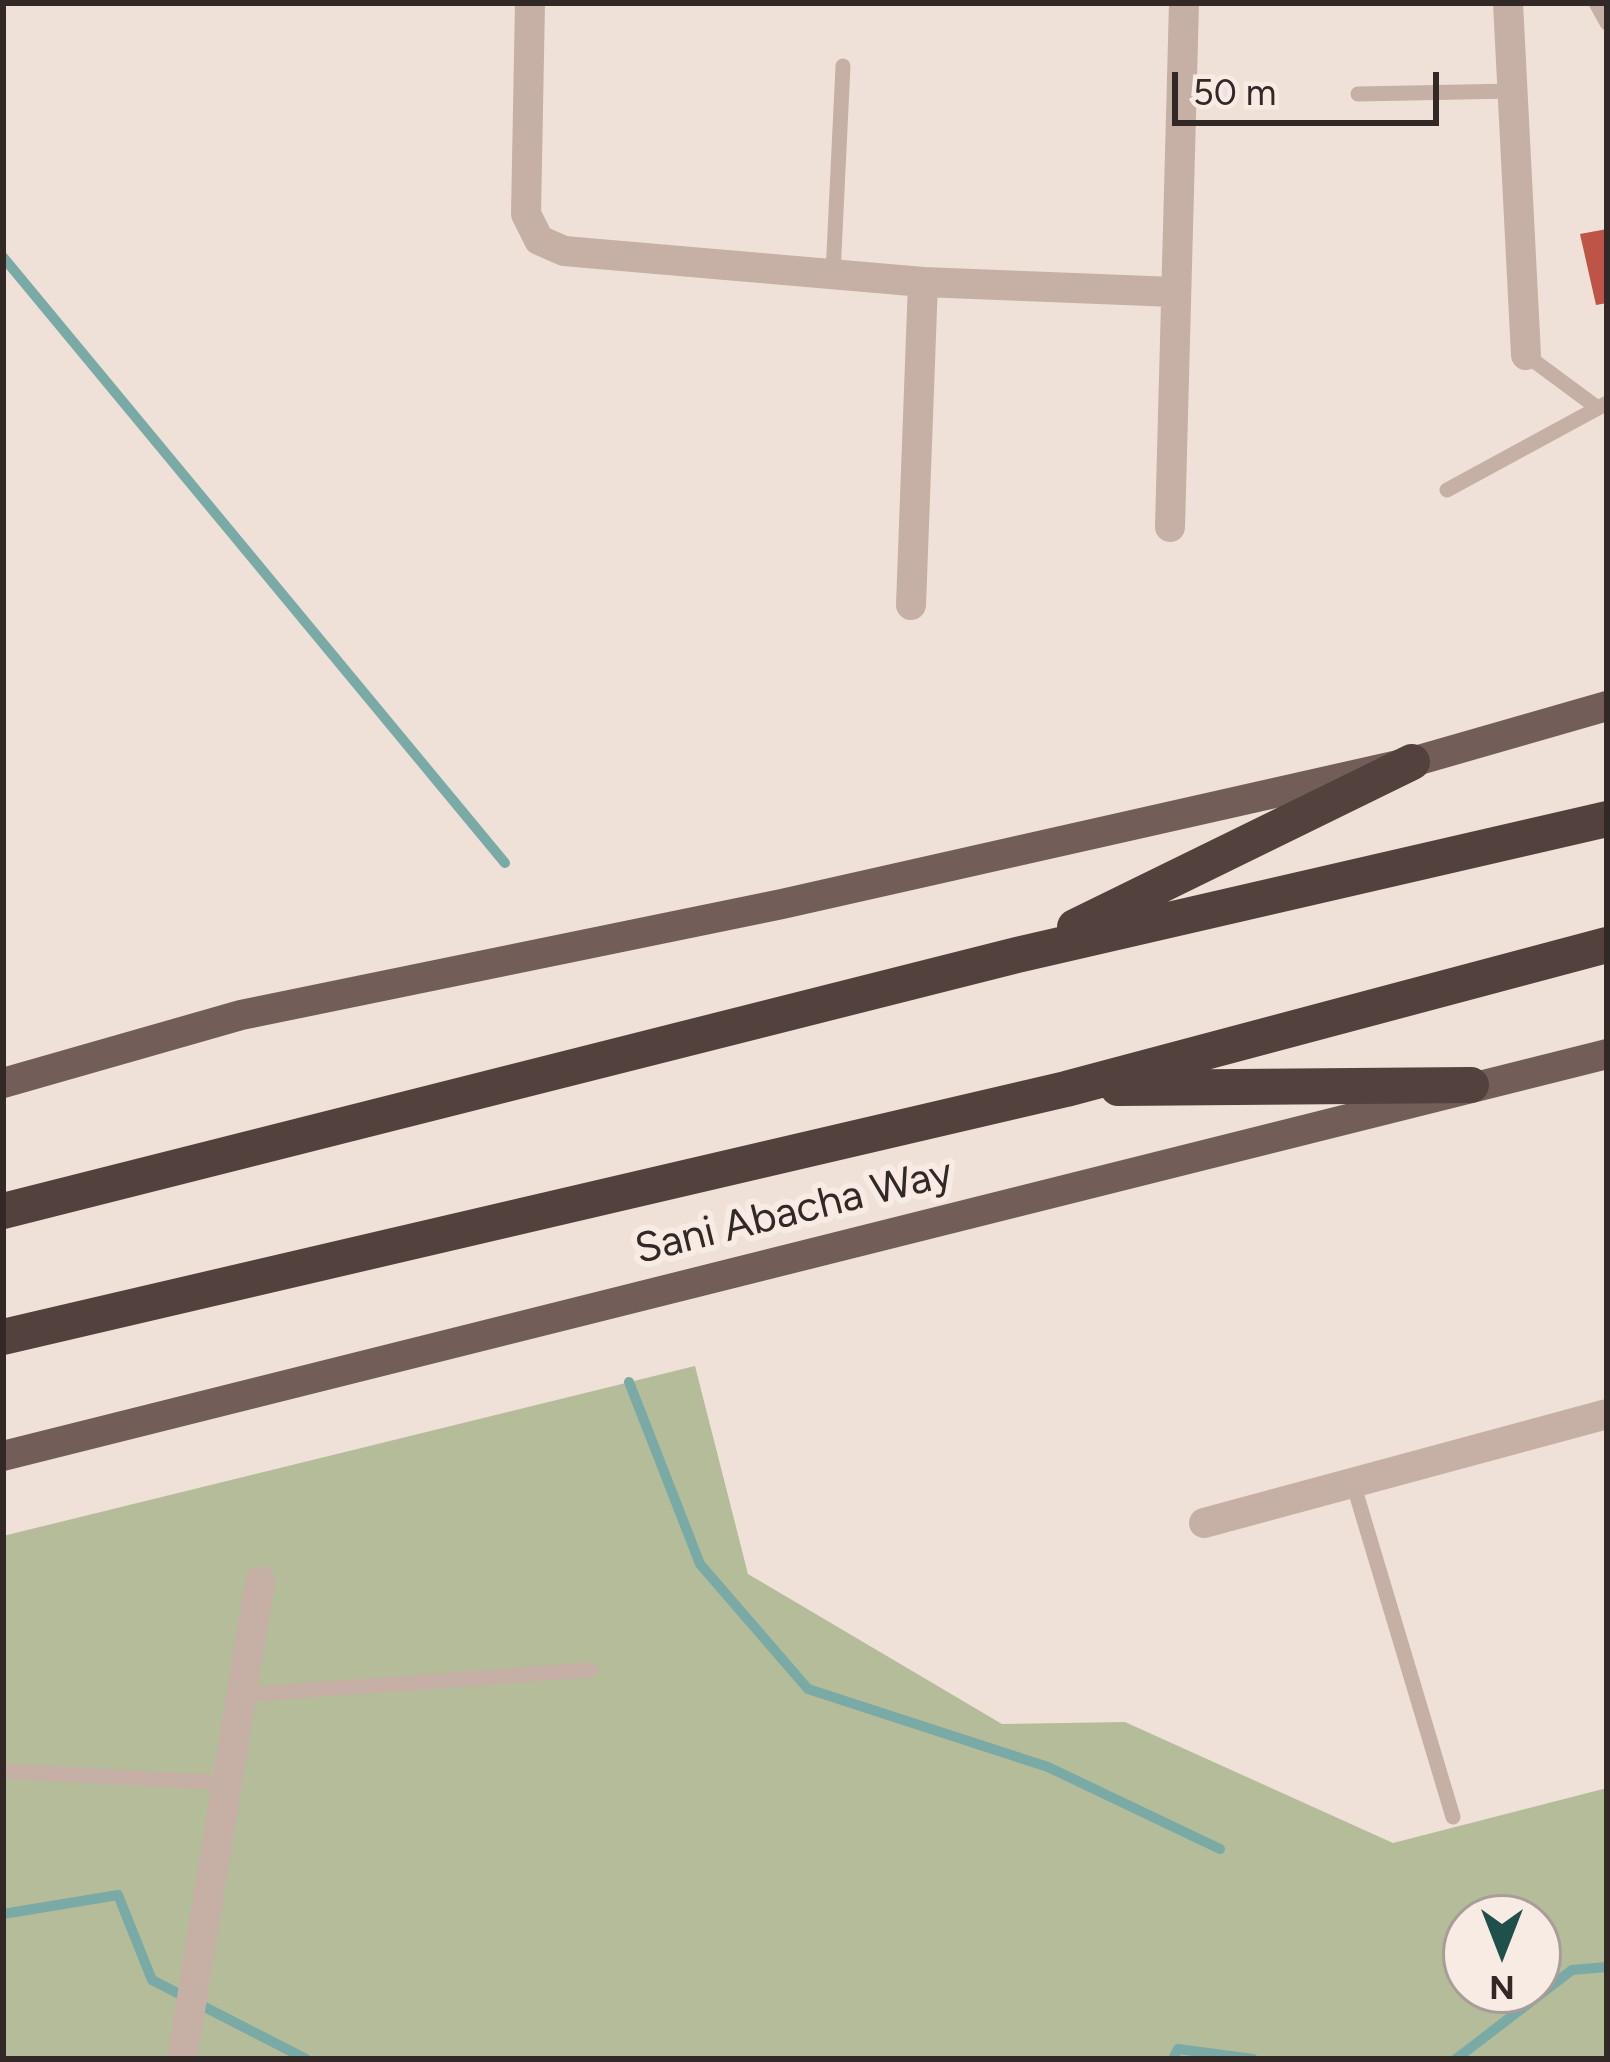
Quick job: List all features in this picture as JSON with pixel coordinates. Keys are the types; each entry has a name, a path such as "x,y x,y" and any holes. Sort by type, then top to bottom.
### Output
{"highway":[{"path":"1017,956 1412,762"},
{"path":"3,1210 1017,956 1607,819"},
{"name":"Sani Abacha Way","path":"3,1337 1066,1089 1607,945"},
{"path":"1066,1089 1472,1085"}],"main road":[{"path":"3,1083 241,1015 782,904 1412,762 1607,706"},
{"name":"Sani Abacha Way","path":"3,1456 1607,1054"}],"street":[{"path":"530,3 526,214 539,240 565,251 922,282 1174,292"},
{"path":"1170,527 1184,3"},
{"path":"1508,3 1526,355"},
{"path":"911,605 922,282"},
{"path":"1204,1523 1607,1414"},
{"path":"182,2059 260,1581"}],"lane":[{"path":"1596,3 1607,23"},
{"path":"833,274 843,66"},
{"path":"1358,94 1513,91"},
{"path":"1448,490 1601,404 1526,355"},
{"path":"1353,1483 1453,1817"},
{"path":"242,1695 590,1670"},
{"path":"3,1772 228,1783"}],"green space":[{"path":"695,1366 748,1574 1002,1724 1125,1722 1393,1843 1607,1788 1607,2059 3,2059 3,1536"}],"building":[{"path":"1607,229 1607,303 1596,305 1580,234"}],"waterway":[{"path":"3,257 505,863"},
{"path":"629,1382 700,1564 808,1689 1048,1767 1220,1849"},
{"path":"3,1914 118,1895 152,1980 306,2059"},
{"path":"1456,2059 1572,1970 1607,1967"},
{"path":"1173,2059 1178,2049 1253,2059"}]}
